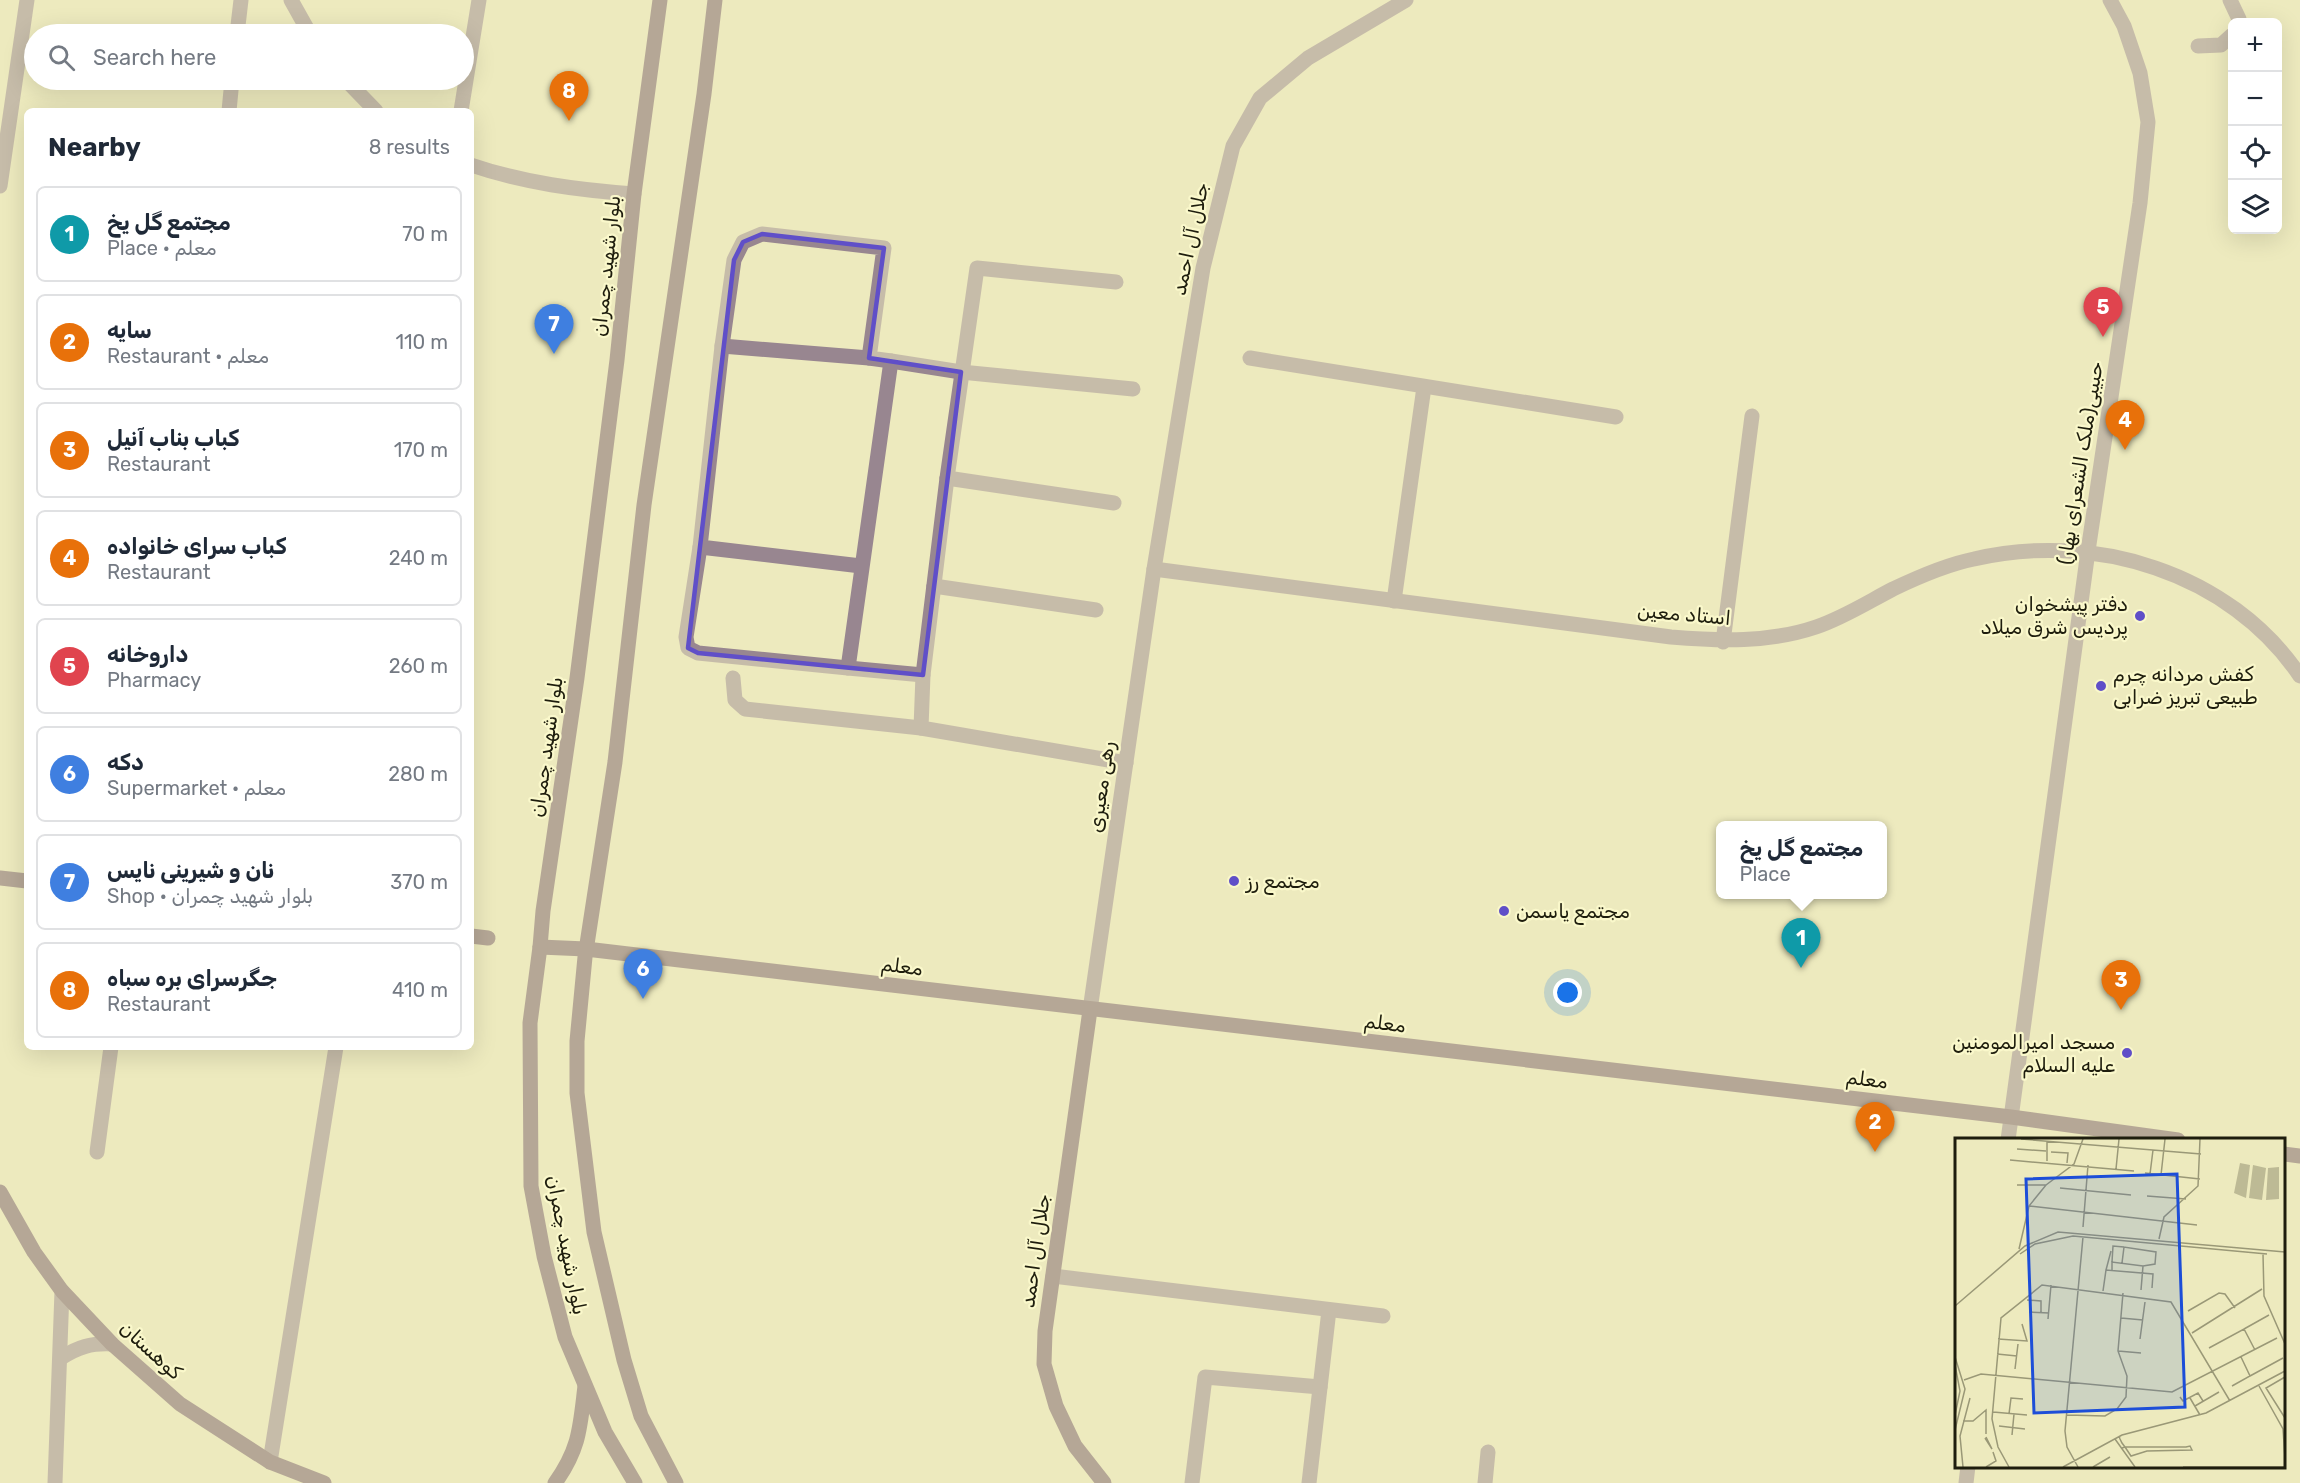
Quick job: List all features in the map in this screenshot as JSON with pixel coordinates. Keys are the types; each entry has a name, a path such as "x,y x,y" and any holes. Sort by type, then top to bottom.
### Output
{"main road":[{"name":"بلوار شهید چمران","path":"635,1483 606,1432 565,1337 544,1256 531,1186 530,1023 543,911 577,678 617,360 634,194 660,0"},
{"name":"بلوار شهید چمران","path":"676,1483 641,1416 624,1360 594,1232 577,1093 577,1041 586,949 615,762 644,505 716,0"},
{"path":"0,879 24,881"},
{"path":"474,936 488,938"},
{"name":"معلم","path":"540,947 586,949 2011,1117 2163,1138"},
{"name":"جلال آل احمد","path":"1090,1010 1045,1331 1044,1364 1056,1406 1075,1446 1104,1483"},
{"path":"2285,1154 2300,1156"},
{"name":"کوهستان","path":"0,1192 34,1252 62,1292 112,1344 180,1404 270,1462 324,1483"},
{"path":"555,1483 564,1471 579,1439 585,1386"}],"street":[{"path":"0,186 2,158 27,0"},
{"path":"238,24 241,0"},
{"path":"291,0 304,24"},
{"path":"474,31 479,0"},
{"name":"جلال آل احمد","path":"1154,569 1203,268 1233,146 1260,98 1308,58 1406,0"},
{"name":"حبیبی(ملک الشعرای بهار)","path":"2008,1138 2088,551 2140,203 2148,122 2140,73 2124,26 2110,0"},
{"path":"2230,0 2239,18"},
{"path":"2198,46 2221,45 2228,39"},
{"path":"229,108 231,90"},
{"path":"356,90 373,108"},
{"path":"461,108 464,90"},
{"path":"474,166 504,176 579,190 634,194"},
{"path":"869,358 884,249 762,234 743,242 734,260 700,547 686,637 688,648 698,653 923,675"},
{"path":"921,728 923,675 961,372 977,268 1116,282"},
{"path":"722,346 869,358 961,372 1133,389"},
{"path":"1250,358 1616,417"},
{"path":"848,668 891,361"},
{"path":"1394,601 1424,387"},
{"path":"1723,642 1752,416"},
{"path":"947,478 1114,503"},
{"path":"700,547 861,566"},
{"name":"استاد معین","path":"1154,569 1723,642 1815,628 1895,588 1973,559 2033,551 2088,551 2175,574 2218,595 2258,628 2300,676"},
{"name":"رهی معیری","path":"1090,1010 1154,569"},
{"path":"934,586 1096,610"},
{"path":"734,678 735,700 745,709 921,728 1126,763"},
{"path":"97,1152 111,1050"},
{"path":"270,1462 336,1050"},
{"path":"1053,1275 1383,1316"},
{"path":"54,1483 62,1292"},
{"path":"1309,1483 1329,1310"},
{"path":"60,1358 76,1348 94,1343 112,1344"},
{"path":"1192,1483 1205,1377 1320,1387"},
{"path":"1485,1483 1488,1452"},
{"path":"1966,1483 1968,1468"}],"highlighted area":[{"path":"762,234 884,248 869,358 961,372 923,675 698,653 688,648 734,260 743,242"}],"place":[{"name":"جگرسرای بره سباه","path":"569,121"},
{"name":"داروخانه","path":"2103,337"},
{"name":"نان و شیرینی نایس","path":"554,354"},
{"name":"کباب سرای خانواده","path":"2125,450"},
{"name":"دفتر پیشخوان پردیس شرق میلاد","path":"2140,616"},
{"name":"کفش مردانه چرم طبیعی تبریز ضرابی","path":"2101,686"},
{"name":"مجتمع رز","path":"1234,881"},
{"name":"مجتمع یاسمن","path":"1504,911"},
{"name":"مجتمع گل یخ","path":"1801,968"},
{"name":"دکه","path":"643,999"},
{"name":"کباب بناب آنیل","path":"2121,1010"},
{"name":"مسجد امیرالمومنین علیه السلام","path":"2127,1053"},
{"name":"سایه","path":"1875,1152"}]}
